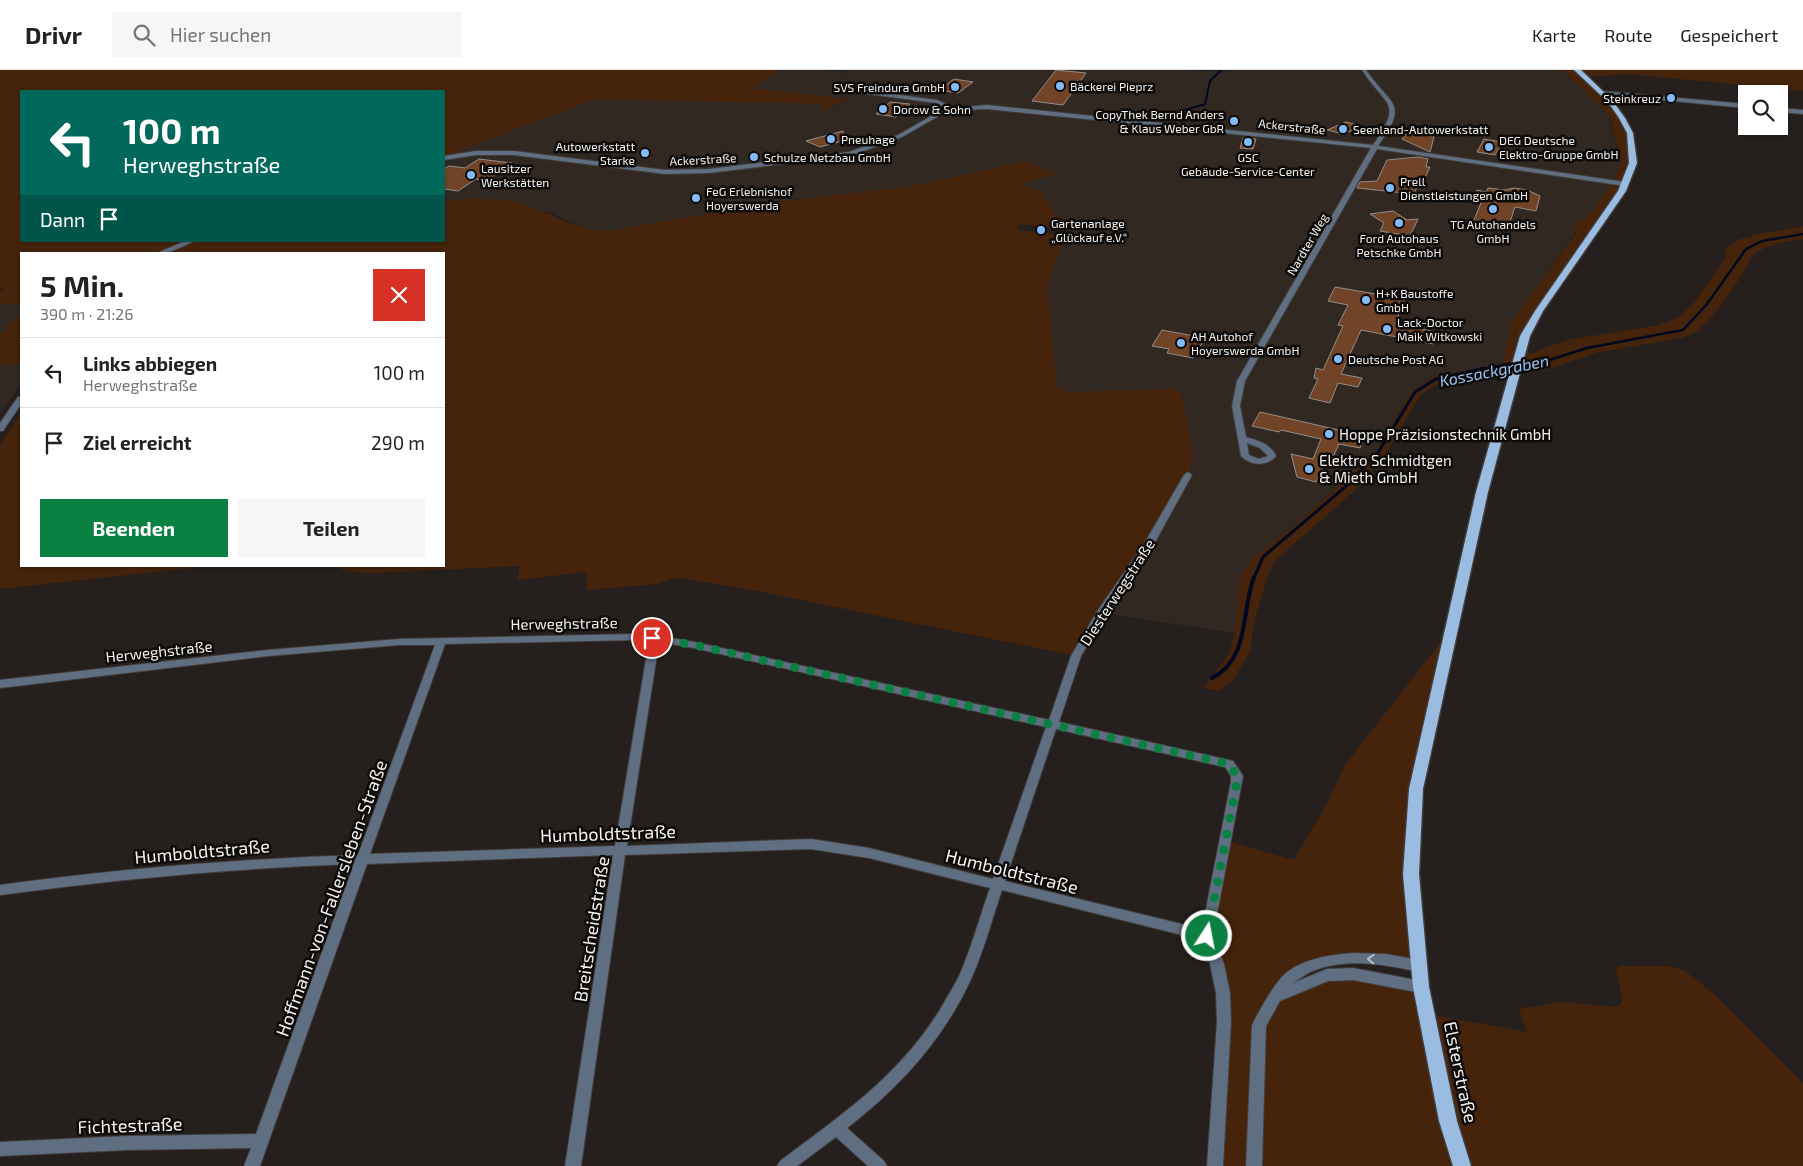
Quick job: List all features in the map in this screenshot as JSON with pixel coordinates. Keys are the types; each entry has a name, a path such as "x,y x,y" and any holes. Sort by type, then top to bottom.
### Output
{"main road":[{"name":"Elsterstraße","path":"1462,1166 1448,1121 1421,987 1411,874 1416,789 1482,492 1516,363 1525,336 1539,311 1622,191 1633,163 1630,133 1622,118 1601,93 1577,70"}],"street":[{"name":"Nardter Weg","path":"1241,438 1236,406 1241,381 1375,147 1392,122 1392,110 1387,98 1364,70"},
{"name":"Ackerstraße","path":"862,92 937,102 954,109"},
{"path":"1601,93 1738,105"},
{"name":"Ackerstraße","path":"445,158 476,153 514,153 665,172 709,171 850,154 900,136 933,115 954,109 999,107 1375,147 1625,184"},
{"path":"1788,111 1803,112"},
{"path":"163,252 189,242"},
{"path":"0,429 20,400"},
{"name":"Diesterwegstraße","path":"785,1166 836,1128 887,1084 914,1057 935,1030 966,976 1051,724 1076,656 1101,613 1149,544 1188,475"},
{"name":"Herweghstraße","path":"0,684 318,648 441,641 656,638 1219,760 1229,764 1234,770 1237,782 1207,936"},
{"name":"Breitscheidstraße","path":"573,1166 620,850 656,638"},
{"name":"Hoffmann-von-Fallersleben-Straße","path":"252,1166 441,641"},
{"name":"Humboldtstraße","path":"0,890 91,878 282,862 811,844 870,853 997,886 1207,936"},
{"path":"1207,936 1217,964 1223,993 1224,1022 1215,1166"},
{"path":"1254,1166 1259,1025 1275,996 1287,980 1305,968 1330,961 1353,958 1386,960 1419,966"},
{"path":"1275,996 1327,976 1353,974 1421,987"},
{"path":"836,1128 879,1166"},
{"name":"Fichtestraße","path":"0,1149 127,1143 261,1141"}],"shaded area":[{"path":"0,70 779,70 752,88 848,99 819,113 825,104 596,99 460,150 460,155 445,158 445,90 20,90 20,242 445,242 445,200 468,199 509,201 534,208 584,228 608,231 775,202 907,187 1027,161 1040,168 1059,174 1020,183 1041,192 1055,214 1079,224 1071,230 1019,224 1017,230 1064,235 1047,287 1057,386 1068,392 1174,389 1182,394 1193,456 1188,475 1076,656 752,590 687,579 674,578 658,584 587,590 586,572 517,580 520,566 370,573 346,571 336,567 445,567 445,252 20,252 20,304 0,304 0,292 4,288 0,288"},
{"path":"779,70 823,70 845,73 849,70 1176,70 1231,72 1233,70 1562,70 1608,114 1621,164 1613,181 1592,212 1574,225 1575,233 1511,322 1503,364 1433,377 1411,391 1377,451 1293,527 1257,554 1235,633 1101,613 1188,475 1193,456 1182,393 1173,389 1068,392 1057,386 1047,287 1066,230 1071,230 1078,224 1055,214 1041,192 1019,183 1058,174 1027,161 907,187 775,202 628,228 594,232 553,214 510,201 445,200 445,158 460,155 459,150 596,99 825,104 820,113 847,100 752,88"},
{"path":"1562,70 1803,70 1803,91 1788,90 1788,85 1741,85 1628,74 1585,77 1610,101 1630,133 1629,175 1539,311 1518,358 1567,340 1659,325 1679,317 1695,301 1718,269 1726,257 1725,250 1737,240 1763,233 1799,227 1803,227 1803,239 1770,246 1753,255 1720,307 1704,325 1691,335 1596,353 1542,371 1515,368 1501,371 1489,369 1442,382 1421,394 1386,453 1353,492 1274,562 1254,622 1250,652 1233,680 1219,691 1204,688 1228,655 1235,633 1240,576 1257,554 1293,527 1377,451 1411,391 1433,377 1503,364 1511,322 1576,233 1574,225 1592,212 1613,181 1621,164 1608,114"},
{"path":"0,304 20,304 20,314 0,335"},
{"path":"20,314 20,363 0,365 0,335"},
{"path":"20,363 20,386 0,414 0,365"},
{"path":"20,415 20,567 200,567 0,589 0,445"},
{"path":"1451,629 1416,789 1419,966 1386,959 1305,968 1276,995 1327,976 1421,987 1426,1014 1527,1032 1519,1009 1562,1002 1615,1007 1621,1004 1622,1000 1616,969 1619,966 1668,966 1684,970 1714,994 1803,1083 1803,1166 1215,1166 1224,1022 1207,936 1226,841 1294,860 1330,798 1344,766"}],"building":[{"name":"Bäckerei Pieprz","path":"1056,70 1086,73 1063,105 1032,101"},
{"name":"SVS Freindura GmbH","path":"954,79 973,82 958,93 939,90"},
{"name":"Dorow & Sohn","path":"890,102 910,104 896,117 876,114"},
{"name":"Seenland-Autowerkstatt","path":"1346,122 1361,126 1344,134 1327,130"},
{"path":"1411,128 1432,131 1429,136 1434,137 1430,152 1402,139"},
{"name":"Pneuhage","path":"843,131 846,140 820,147 806,141"},
{"name":"GSC Gebäude-Service-Center","path":"1243,138 1256,139 1253,149 1240,148"},
{"name":"DEG Deutsche Elektro-Gruppe GmbH","path":"1484,139 1502,142 1495,155 1477,152"},
{"path":"1418,157 1428,159 1426,167 1430,167 1424,180 1420,180 1414,194 1357,188 1360,182 1377,181 1387,160"},
{"name":"Lausitzer Werkstätten","path":"479,159 512,163 486,181 476,179 458,191 445,189 445,168 449,166 465,168"},
{"name":"TG Autohandels GmbH","path":"1488,188 1527,190 1540,196 1536,211 1515,207 1508,228 1473,222 1481,203 1472,201 1477,190 1486,192"},
{"name":"Ford Autohaus Petschke GmbH","path":"1393,211 1407,220 1418,219 1410,236 1380,231 1384,223 1370,214"},
{"path":"1335,287 1405,299 1395,324 1437,332 1433,344 1361,330 1341,374 1362,378 1358,387 1338,383 1330,403 1309,398 1318,379 1314,378 1316,368 1323,370 1343,326 1338,325 1348,305 1328,301"},
{"name":"AH Autohof Hoyerswerda GmbH","path":"1162,330 1205,338 1193,358 1167,353 1169,349 1152,346"},
{"name":"Hoppe Präzisionstechnik GmbH","path":"1260,412 1365,436 1360,448 1339,444 1334,455 1330,454 1316,482 1297,477 1291,454 1313,459 1321,439 1252,426"}],"waterway":[{"path":"1150,118 1165,116 1205,104 1210,81 1221,70"},
{"name":"Kossackgraben","path":"1479,370 1512,363 1537,364 1587,348 1683,330 1707,304 1746,249 1762,241 1803,234"},
{"name":"Kossackgraben","path":"1254,578 1263,557 1344,488 1379,451 1415,392 1436,379 1485,368"},
{"name":"Kossackgraben","path":"1212,678 1224,670 1233,659 1239,647 1254,577"}],"place":[{"name":"Bäckerei Pieprz","path":"1060,86"},
{"name":"SVS Freindura GmbH","path":"955,87"},
{"name":"Steinkreuz","path":"1671,98"},
{"name":"Dorow & Sohn","path":"883,109"},
{"name":"CopyThek Bernd Anders & Klaus Weber GbR","path":"1234,121"},
{"name":"Seenland-Autowerkstatt","path":"1343,129"},
{"name":"Pneuhage","path":"831,139"},
{"name":"GSC Gebäude-Service-Center","path":"1248,142"},
{"name":"DEG Deutsche Elektro-Gruppe GmbH","path":"1489,147"},
{"name":"Autowerkstatt Starke","path":"645,153"},
{"name":"Schulze Netzbau GmbH","path":"754,157"},
{"name":"Lausitzer Werkstätten","path":"471,175"},
{"name":"Prell Dienstleistungen GmbH","path":"1390,188"},
{"name":"FeG Erlebnishof Hoyerswerda","path":"696,198"},
{"name":"TG Autohandels GmbH","path":"1493,209"},
{"name":"Ford Autohaus Petschke GmbH","path":"1399,223"},
{"name":"Gartenanlage „Glückauf e.V.“","path":"1041,230"},
{"name":"H+K Baustoffe GmbH","path":"1366,300"},
{"name":"Lack-Doctor Maik Witkowski","path":"1387,329"},
{"name":"AH Autohof Hoyerswerda GmbH","path":"1181,343"},
{"name":"Deutsche Post AG","path":"1338,359"},
{"name":"Hoppe Präzisionstechnik GmbH","path":"1329,434"},
{"name":"Elektro Schmidtgen & Mieth GmbH","path":"1309,469"}],"route":[{"path":"652,638 694,645 1219,760 1229,764 1237,776 1237,782 1207,936"}]}
